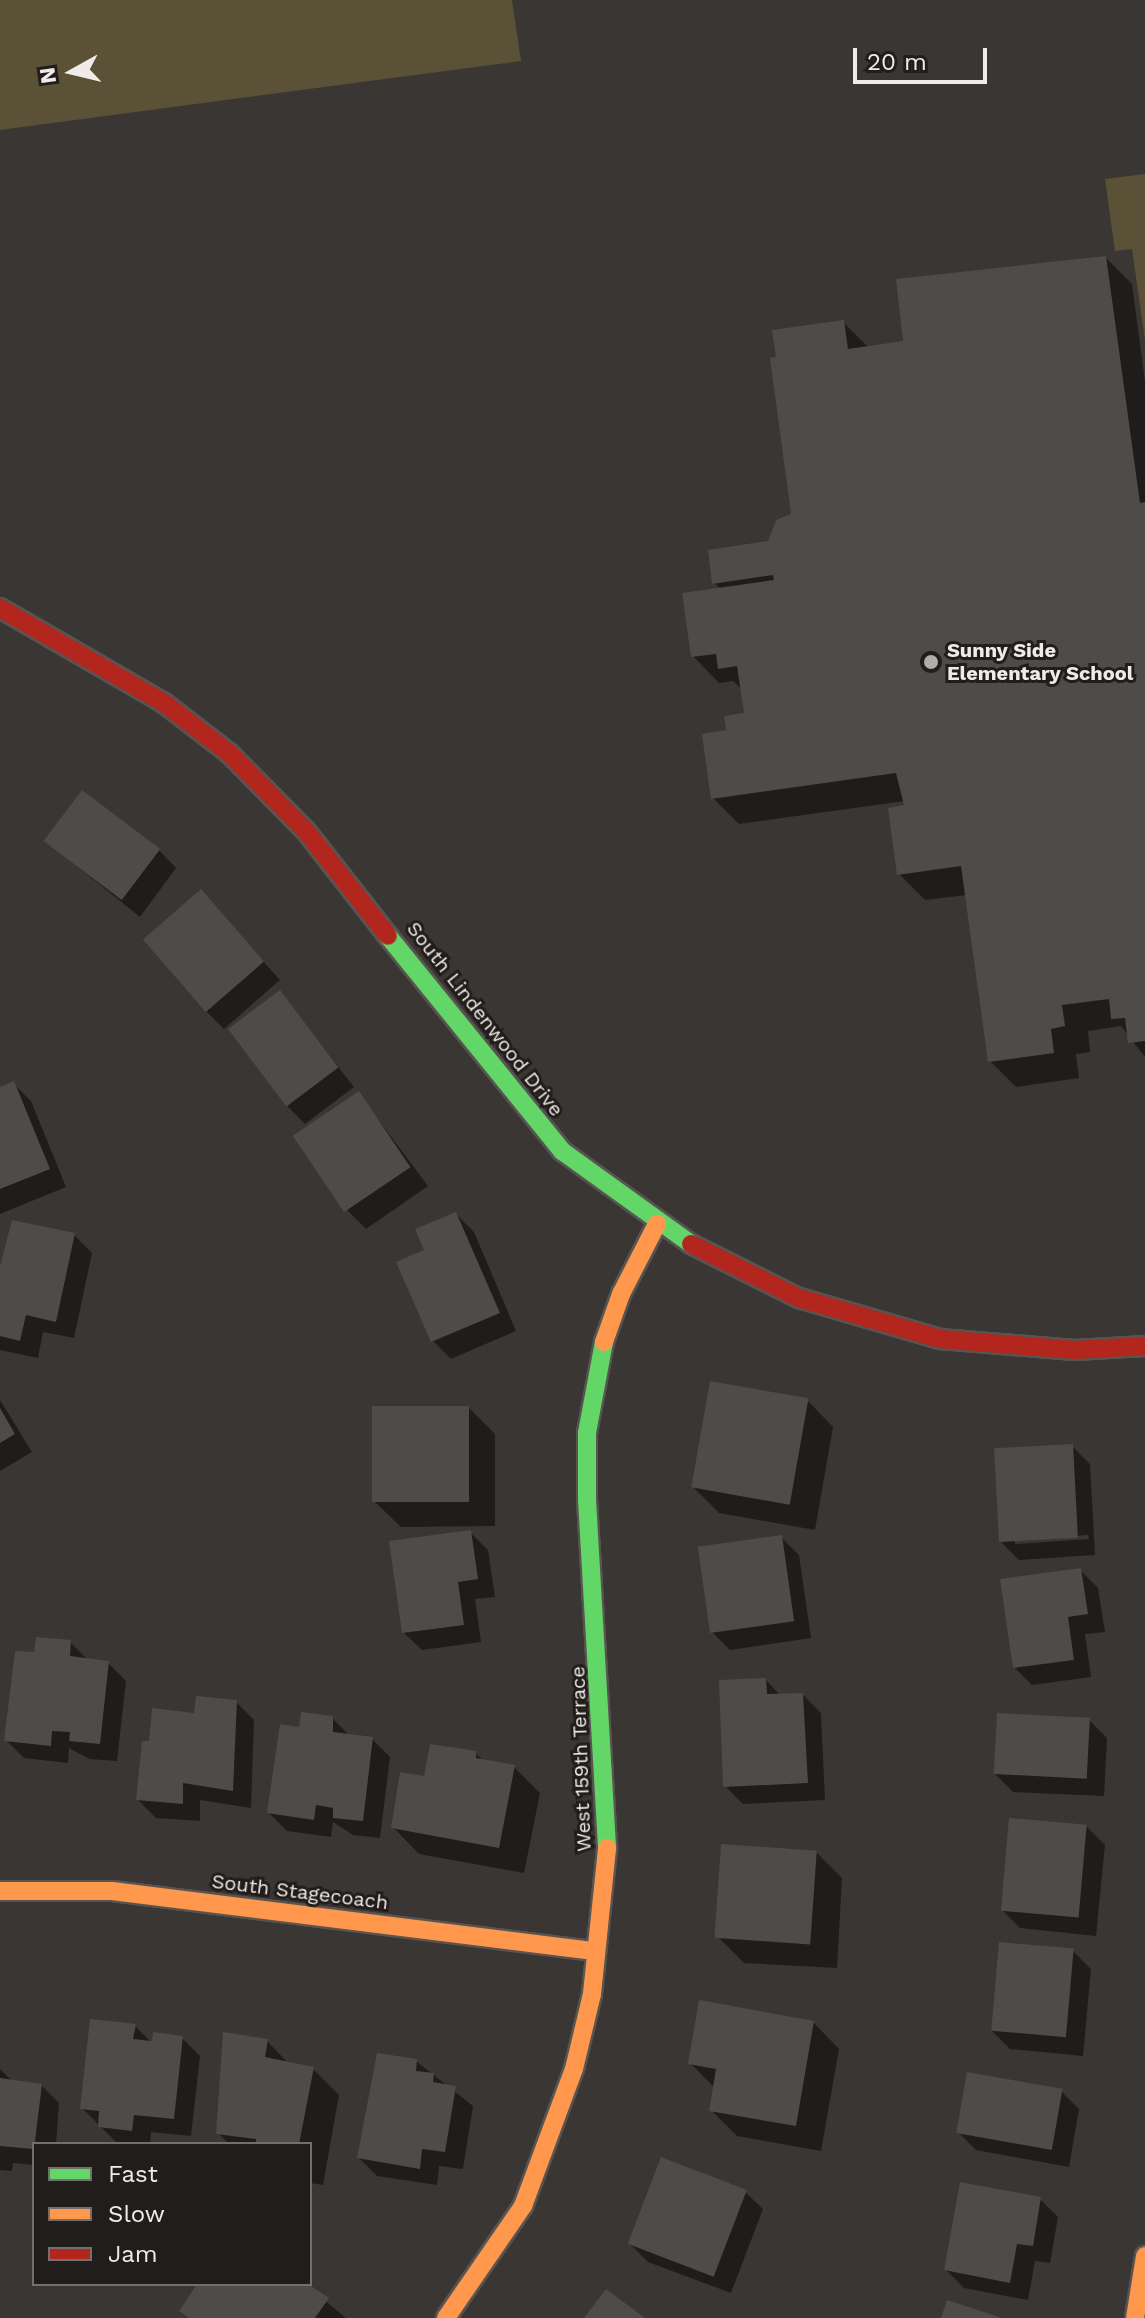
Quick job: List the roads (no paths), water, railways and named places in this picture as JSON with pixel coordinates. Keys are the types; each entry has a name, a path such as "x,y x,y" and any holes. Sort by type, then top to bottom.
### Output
{"street":[{"name":"South Lindenwood Drive","path":"0,608 164,703 229,753 306,831 508,1090 562,1151 657,1224 737,1270 799,1298 940,1339 1075,1350 1145,1346"},
{"name":"West 159th Terrace","path":"446,2318 523,2206 574,2069 592,1994 594,1951 605,1899 609,1810 587,1500 587,1433 598,1361 621,1294 657,1224"},
{"name":"South Stagecoach","path":"0,1891 112,1891 594,1951"},
{"path":"1135,2318 1145,2256"}],"place":[{"name":"Sunny Side Elementary School","path":"931,662"}]}
